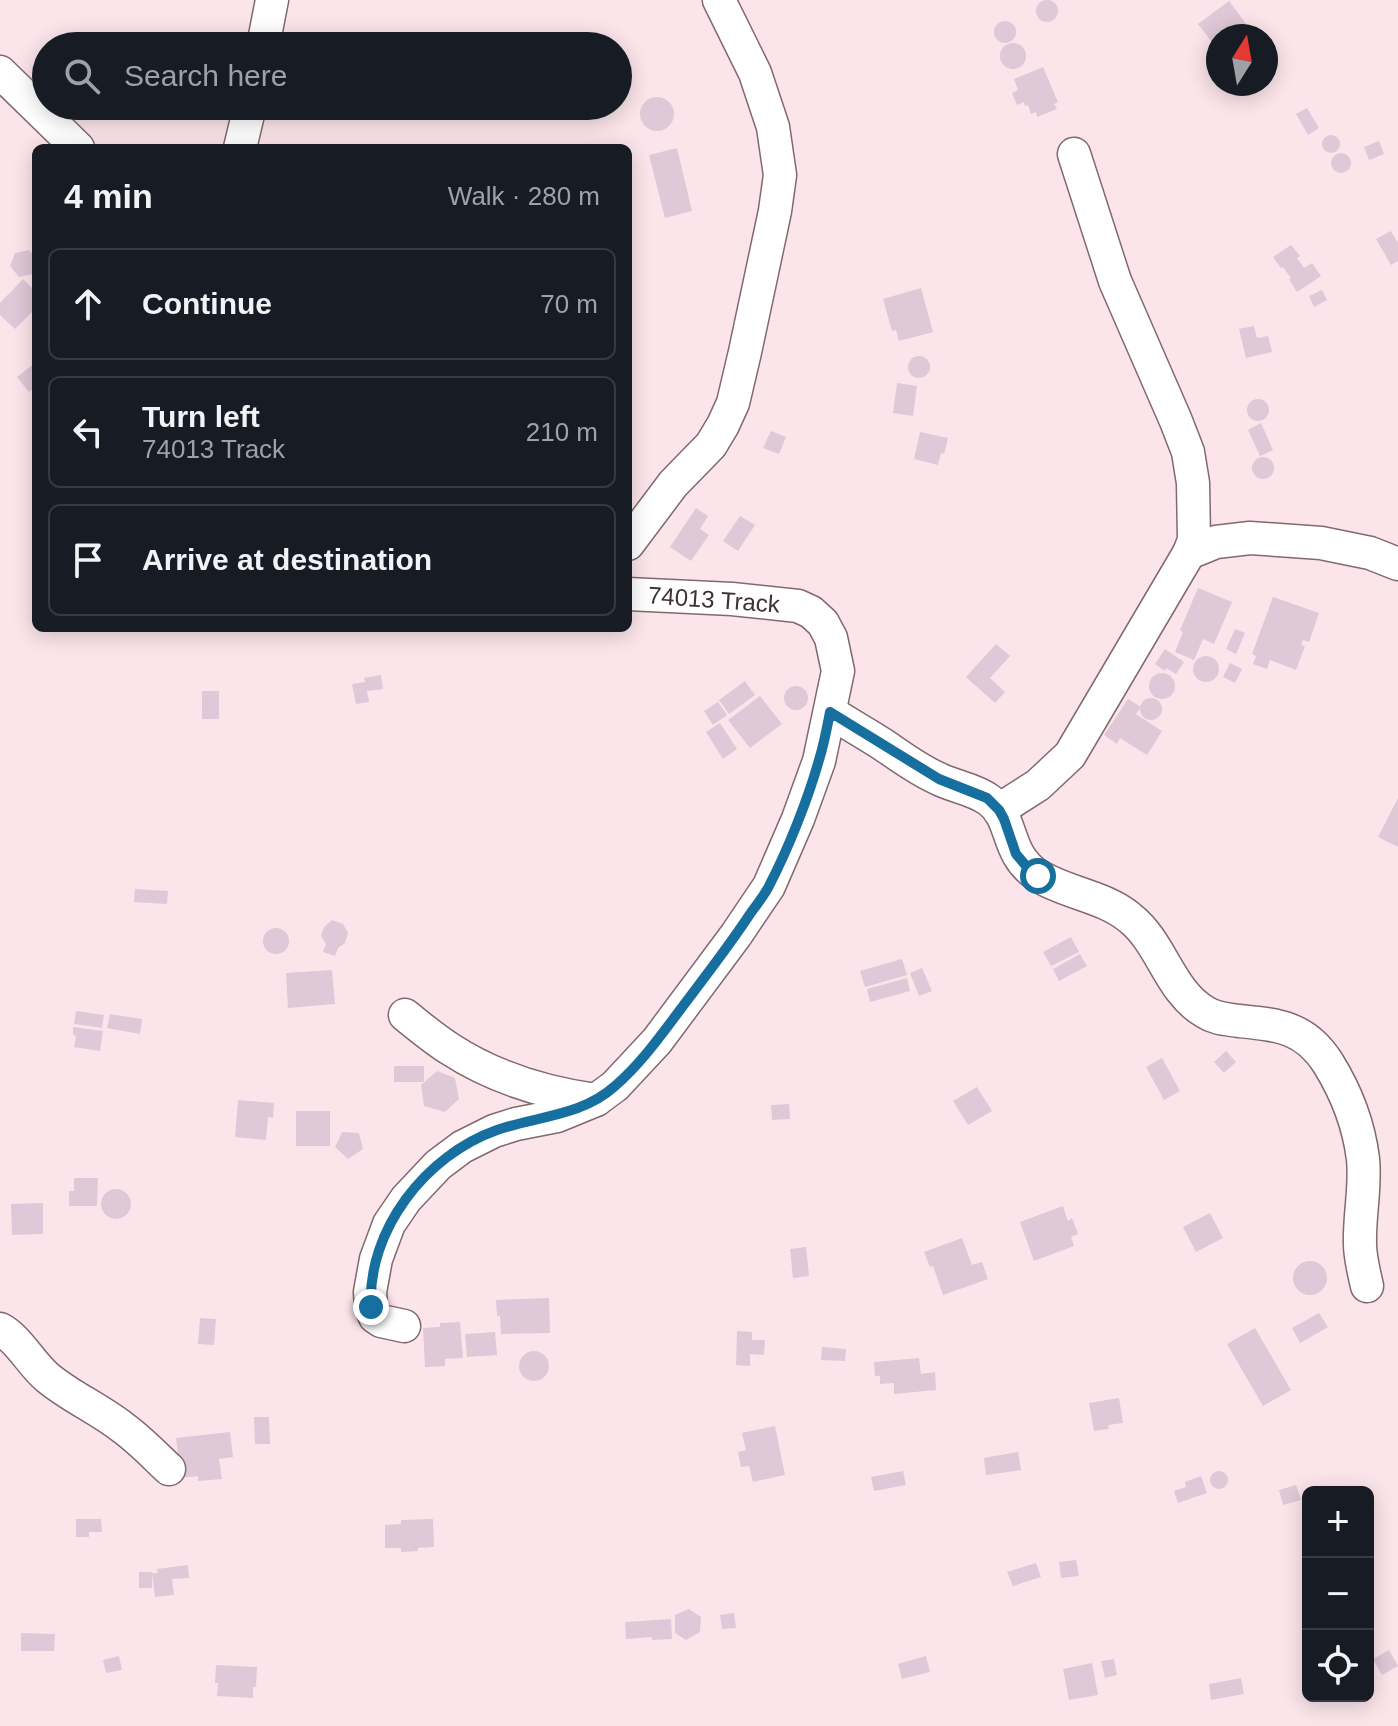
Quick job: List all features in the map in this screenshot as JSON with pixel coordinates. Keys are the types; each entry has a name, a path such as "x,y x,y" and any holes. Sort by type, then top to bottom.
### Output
{"street":[{"path":"266,32 272,0"},
{"path":"632,539 673,484 711,445 733,403 775,211 780,175 773,127 755,73 719,0"},
{"path":"0,72 32,103"},
{"path":"49,120 74,144"},
{"path":"241,144 247,120"},
{"path":"999,810 1038,785 1070,755 1194,540 1194,497 1188,452 1115,281 1074,154"},
{"path":"1189,553 1216,542 1250,538 1321,543 1370,553 1398,564"},
{"name":"74013 Track","path":"404,1326 381,1321 375,1317 371,1307 370,1292 376,1259 389,1224 420,1183 462,1147 494,1131 557,1116 596,1100 615,1086 657,1041 769,886 819,761 838,671 831,638 823,623 811,612 798,606 780,604 632,594"},
{"path":"830,712 939,779 987,798 999,810 1016,854 1027,867 1038,876 1129,916 1155,946 1184,995 1202,1010 1217,1019 1275,1025 1296,1031 1312,1042 1341,1089 1358,1131 1363,1162 1360,1247 1367,1286"},
{"path":"405,1015 449,1049 480,1066 552,1092 596,1100"},
{"path":"0,1329 14,1339 47,1377 122,1426 169,1469"}],"building":[{"path":"1047,0 1055,3 1058,11 1055,19 1047,22 1039,19 1036,11 1039,3"},
{"path":"1229,1 1246,24 1206,24 1206,34 1198,24"},
{"path":"1005,21 1013,24 1016,32 1013,40 1005,43 997,40 994,32 997,24"},
{"path":"1013,43 1022,47 1026,56 1022,65 1013,69 1004,65 1000,56 1004,47"},
{"path":"1043,67 1058,102 1054,104 1057,109 1037,117 1036,112 1031,114 1024,102 1017,105 1012,93 1018,90 1014,79"},
{"path":"657,97 669,102 674,114 669,126 657,131 645,126 640,114 645,102"},
{"path":"1307,108 1319,128 1308,135 1296,114"},
{"path":"1331,135 1340,144 1331,153 1322,144"},
{"path":"1379,141 1384,154 1369,160 1364,147"},
{"path":"677,148 692,211 665,218 649,155"},
{"path":"1341,153 1348,156 1351,163 1348,170 1341,173 1334,170 1331,163 1334,156"},
{"path":"1391,231 1398,243 1398,261 1391,265 1376,239"},
{"path":"1291,245 1300,256 1297,258 1304,268 1312,263 1321,276 1297,292 1291,278 1273,257"},
{"path":"29,250 32,254 32,274 19,277 10,266 15,253"},
{"path":"23,279 32,288 32,312 15,329 0,315 0,303"},
{"path":"921,288 933,332 899,341 896,330 892,331 883,299"},
{"path":"1322,290 1327,300 1314,307 1309,296"},
{"path":"1254,326 1257,338 1268,336 1272,352 1246,358 1239,329"},
{"path":"919,356 927,359 930,367 927,375 919,378 911,375 908,367 911,359"},
{"path":"32,365 32,390 29,392 17,377"},
{"path":"897,383 917,386 913,416 893,413"},
{"path":"1258,399 1266,402 1269,410 1266,418 1258,421 1250,418 1247,410 1250,402"},
{"path":"1261,423 1273,450 1260,456 1248,430"},
{"path":"771,431 786,437 779,454 763,448"},
{"path":"920,432 948,438 938,465 914,459"},
{"path":"1263,457 1271,460 1274,468 1271,476 1263,479 1255,476 1252,468 1255,460"},
{"path":"696,508 708,516 700,529 709,535 691,561 670,547"},
{"path":"740,516 755,525 738,551 723,541"},
{"path":"1198,588 1232,602 1214,644 1203,639 1194,660 1175,652 1183,632 1180,630"},
{"path":"1273,597 1319,613 1309,642 1303,640 1301,645 1305,646 1296,670 1270,660 1267,669 1253,664 1256,656 1252,654"},
{"path":"1235,629 1245,633 1236,654 1226,649"},
{"path":"996,644 1010,656 990,678 1005,692 995,703 966,677"},
{"path":"1165,649 1184,662 1176,674 1155,664"},
{"path":"1206,656 1215,660 1219,669 1215,678 1206,682 1197,678 1193,669 1197,660"},
{"path":"1230,663 1242,669 1235,683 1223,677"},
{"path":"1162,673 1171,677 1175,686 1171,695 1162,699 1153,695 1149,686 1153,677"},
{"path":"381,675 383,689 367,691 369,702 356,704 352,684"},
{"path":"745,681 755,695 729,714 719,700"},
{"path":"796,686 807,693 808,698 801,709 796,710 785,703 784,698 791,687"},
{"path":"202,691 219,691 219,719 202,719"},
{"path":"760,696 782,724 750,748 728,720"},
{"path":"1151,698 1162,709 1151,720 1140,709"},
{"path":"1128,699 1141,707 1136,714 1162,731 1147,755 1120,738 1117,744 1104,735"},
{"path":"718,702 727,715 713,725 704,711"},
{"path":"720,723 737,749 723,759 706,732"},
{"path":"1398,798 1398,847 1378,837"},
{"path":"135,889 168,891 167,904 134,902"},
{"path":"332,920 343,924 348,933 335,956 323,952 326,944 321,936 324,927"},
{"path":"276,928 285,932 289,941 285,950 276,954 267,950 263,941 267,932"},
{"path":"1071,937 1079,952 1051,966 1043,952"},
{"path":"1080,954 1087,966 1059,981 1053,969"},
{"path":"902,959 907,975 865,987 860,971"},
{"path":"922,968 932,991 919,996 910,973"},
{"path":"332,970 335,1004 288,1008 286,973"},
{"path":"907,978 910,991 870,1002 867,989"},
{"path":"76,1011 104,1015 102,1028 74,1024"},
{"path":"110,1014 142,1019 140,1034 107,1028"},
{"path":"73,1027 103,1031 100,1051 74,1047 76,1036 73,1035"},
{"path":"1226,1051 1236,1062 1224,1073 1214,1062"},
{"path":"1162,1058 1180,1091 1164,1100 1146,1067"},
{"path":"394,1066 424,1066 424,1082 394,1082"},
{"path":"437,1071 455,1078 459,1099 445,1112 424,1106 421,1085"},
{"path":"977,1087 992,1111 968,1125 953,1101"},
{"path":"238,1100 274,1103 273,1118 268,1117 266,1140 235,1137"},
{"path":"789,1104 790,1119 772,1120 771,1105"},
{"path":"296,1111 330,1111 330,1146 296,1146"},
{"path":"342,1132 359,1133 363,1149 348,1159 335,1147"},
{"path":"74,1178 98,1178 97,1206 69,1206 69,1191 74,1191"},
{"path":"116,1189 122,1190 130,1198 130,1210 122,1218 116,1219 110,1218 102,1210 101,1204 102,1198 110,1190"},
{"path":"43,1203 43,1234 12,1235 11,1204"},
{"path":"1063,1206 1068,1221 1072,1218 1078,1234 1071,1237 1074,1246 1034,1261 1020,1222"},
{"path":"1210,1213 1223,1238 1196,1252 1183,1227"},
{"path":"962,1238 972,1265 982,1262 988,1279 943,1295 933,1266 930,1267 924,1252"},
{"path":"806,1247 809,1276 793,1278 790,1249"},
{"path":"1310,1261 1322,1266 1327,1278 1322,1290 1310,1295 1298,1290 1293,1278 1298,1266"},
{"path":"549,1298 550,1333 501,1334 496,1300"},
{"path":"1319,1313 1328,1327 1300,1343 1292,1328"},
{"path":"200,1318 216,1319 214,1345 198,1344"},
{"path":"460,1322 463,1358 445,1359 445,1366 425,1367 423,1328"},
{"path":"1255,1328 1291,1390 1263,1406 1227,1344"},
{"path":"737,1331 752,1332 752,1340 765,1340 764,1355 750,1354 750,1366 736,1365"},
{"path":"495,1332 497,1355 467,1357 465,1334"},
{"path":"822,1347 846,1349 845,1361 821,1360"},
{"path":"534,1351 540,1352 548,1360 548,1372 540,1380 534,1381 528,1380 520,1372 519,1366 520,1360 528,1352"},
{"path":"919,1358 921,1374 935,1372 936,1390 894,1394 894,1383 880,1384 880,1376 875,1376 874,1362"},
{"path":"1119,1398 1123,1423 1094,1431 1089,1403"},
{"path":"254,1417 269,1417 270,1444 255,1444"},
{"path":"775,1426 785,1475 753,1482 749,1466 741,1467 738,1452 746,1450 742,1433"},
{"path":"230,1432 233,1457 219,1459 222,1479 198,1481 198,1476 181,1478 176,1438"},
{"path":"1018,1452 1021,1470 986,1475 984,1458"},
{"path":"903,1471 906,1485 874,1491 871,1477"},
{"path":"1215,1471 1223,1471 1228,1480 1226,1487 1215,1489 1210,1484 1210,1476"},
{"path":"1201,1476 1207,1493 1178,1503 1174,1491 1186,1487 1185,1482"},
{"path":"1296,1485 1301,1500 1283,1505 1279,1490"},
{"path":"76,1519 101,1519 102,1532 89,1532 89,1537 76,1537"},
{"path":"433,1519 434,1547 401,1552 401,1548 385,1548 385,1525 401,1524 401,1520"},
{"path":"1076,1560 1079,1576 1061,1578 1059,1562"},
{"path":"1036,1563 1041,1577 1013,1586 1007,1572"},
{"path":"188,1565 189,1578 172,1579 174,1595 155,1597 152,1573 158,1573 157,1569"},
{"path":"139,1572 152,1572 152,1588 139,1588"},
{"path":"689,1609 701,1617 700,1632 686,1640 675,1633 675,1615"},
{"path":"734,1613 736,1628 722,1629 720,1615"},
{"path":"671,1619 672,1639 626,1639 625,1622"},
{"path":"21,1633 55,1634 54,1651 21,1651"},
{"path":"1389,1650 1398,1666 1382,1675 1374,1658"},
{"path":"119,1656 122,1670 106,1673 103,1660"},
{"path":"926,1656 930,1672 902,1679 898,1664"},
{"path":"1114,1659 1117,1675 1105,1678 1101,1661"},
{"path":"1092,1663 1098,1695 1069,1700 1063,1669"},
{"path":"216,1665 257,1667 253,1698 217,1696"},
{"path":"1241,1678 1244,1694 1211,1700 1209,1684"}],"route":[{"path":"371,1307 370,1292 376,1259 389,1224 406,1199 438,1165 462,1147 494,1131 557,1116 596,1100 615,1086 657,1041 769,886 819,761 830,712 939,779 987,798 1004,819 1016,854 1038,876"}]}
